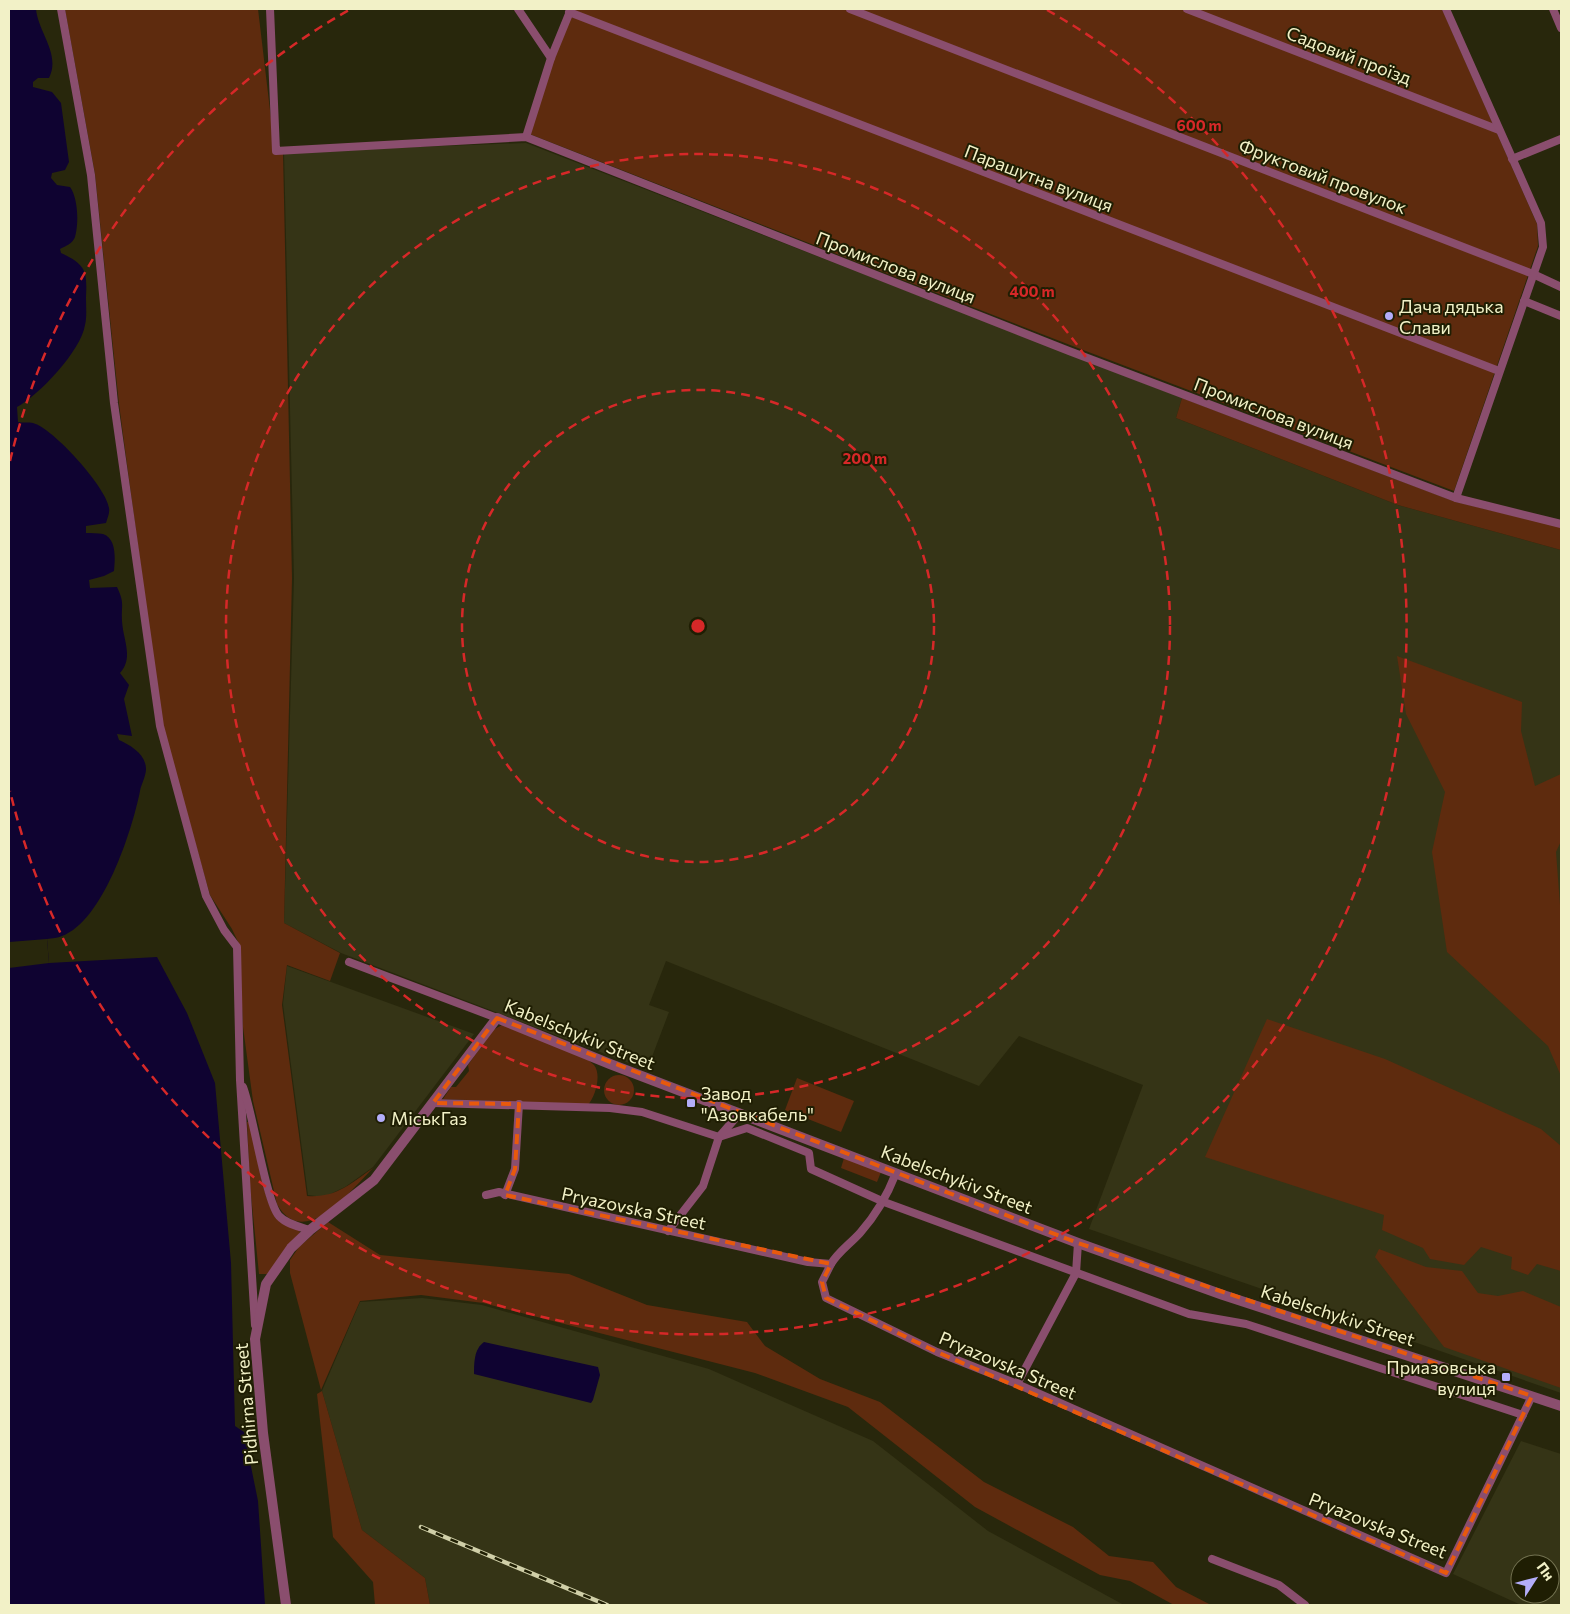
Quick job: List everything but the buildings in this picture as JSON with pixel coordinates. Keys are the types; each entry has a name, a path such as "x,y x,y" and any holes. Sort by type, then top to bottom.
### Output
{"street":[{"path":"61,9 91,175 114,403 160,726 206,896 224,930 237,947 240,1080 254,1281 255,1340"},
{"path":"270,9 276,151 526,137 551,58 570,10"},
{"path":"518,9 551,58"},
{"name":"Фруктовий провулок","path":"850,9 1533,274 1561,287"},
{"name":"Садовий проїзд","path":"1187,9 1500,130"},
{"path":"1446,9 1540,223 1542,247 1456,498"},
{"path":"1553,9 1561,28"},
{"name":"Парашутна вулиця","path":"570,10 1499,372"},
{"name":"Промислова вулиця","path":"526,137 1060,347 1456,498 1561,524"},
{"path":"1512,158 1561,139"},
{"path":"1524,301 1561,316"},
{"name":"Kabelschykiv Street","path":"349,962 1078,1244 1223,1295 1561,1406"},
{"name":"Pidhirna Street","path":"286,1605 263,1433 255,1340 266,1284 291,1248 310,1230 374,1180 497,1018"},
{"path":"240,1080 249,1102 267,1184 278,1216 290,1223 310,1230"},
{"path":"433,1103 610,1108 642,1112 719,1137"},
{"path":"505,1195 515,1169 519,1104"},
{"path":"668,1231 703,1186 719,1137 740,1113"},
{"name":"Kabelschykiv Street","path":"719,1137 747,1128 809,1153 811,1169 884,1202 1076,1274 1189,1314 1246,1324 1523,1415"},
{"path":"831,1264 836,1255 860,1233 884,1202 896,1172"},
{"name":"Pryazovska Street","path":"486,1195 499,1192 505,1195 808,1262 831,1264 822,1282 826,1298 937,1352 1017,1384 1446,1573 1523,1415"},
{"path":"1017,1384 1076,1274 1078,1244"},
{"path":"1523,1415 1532,1396"},
{"path":"1212,1559 1279,1585 1305,1605"}],"highlighted area":[{"path":"497,1018 1078,1243 1532,1396 1446,1573 937,1352 826,1298 822,1282 831,1264 505,1195 515,1169 519,1104 433,1103"}],"shaded area":[{"path":"9,9 36,9 51,52 52,69 49,78 38,78 33,82 33,87 52,92 61,103 69,162 65,170 52,173 51,178 57,185 70,187 75,197 77,218 74,239 60,249 61,253 70,257 81,266 84,270 86,282 86,319 82,335 68,359 58,371 36,393 17,407 18,422 33,423 42,427 53,436 78,460 106,499 109,514 106,523 86,526 86,533 103,534 111,540 114,550 114,571 89,580 90,588 117,587 121,597 127,655 124,667 120,673 129,685 124,699 132,736 117,734 119,740 132,747 140,755 146,769 123,851 103,894 90,913 77,927 60,937 47,939 49,963 157,957 187,1013 215,1083 231,1263 235,1426 244,1432 258,1501 265,1605 9,1605"},
{"path":"65,9 258,9 275,152 283,152 292,578 284,923 340,953 330,981 287,965 282,1005 307,1196 326,1195 335,1192 373,1168 340,1202 313,1220 300,1222 288,1217 277,1204 253,1101 243,1027 239,944 232,929 210,895 162,726 119,404 95,174"},
{"path":"571,9 1442,9 1537,224 1538,246 1454,491 1070,345 527,133"},
{"path":"526,143 1182,398 1176,418 1398,505 1561,550 1561,1393 1089,1229 1143,1085 1019,1036 979,1086 666,961 649,1005 669,1012 647,1070 341,953 284,923 294,578 284,152"},
{"path":"1182,398 1456,502 1561,527 1561,550 1398,505 1176,418"},
{"path":"1397,656 1522,702 1521,731 1535,786 1561,774 1561,841 1556,852 1561,918 1561,1076 1548,1046 1447,952 1432,852 1445,792 1406,714"},
{"path":"287,966 474,1034 373,1167 345,1187 324,1197 308,1195 283,1004"},
{"path":"1267,1019 1385,1059 1541,1129 1561,1146 1561,1271 1537,1264 1528,1275 1511,1269 1512,1257 1481,1247 1464,1265 1430,1259 1423,1248 1382,1230 1384,1215 1205,1157"},
{"path":"502,1025 565,1048 594,1065 597,1074 597,1086 588,1105 443,1099 451,1087 456,1087 469,1071 468,1065 493,1030"},
{"path":"619,1075 630,1079 634,1090 630,1101 619,1105 608,1101 604,1090 608,1079"},
{"path":"797,1078 854,1101 841,1132 785,1110"},
{"path":"247,1122 250,1122 264,1188 273,1212 280,1222 299,1230 300,1233 267,1274 259,1274 250,1185"},
{"path":"844,1158 881,1172 877,1182 841,1168"},
{"path":"328,1222 380,1255 569,1274 647,1305 747,1322 765,1346 820,1379 880,1402 984,1482 1073,1527 1109,1556 1153,1562 1176,1587 1211,1605 1174,1605 1130,1581 1100,1575 975,1507 848,1407 755,1373 483,1303 421,1295 360,1301 321,1390 290,1273 290,1260 299,1247"},
{"path":"1379,1249 1426,1267 1462,1271 1478,1293 1498,1296 1523,1291 1561,1307 1561,1388 1444,1347 1375,1257"},
{"path":"422,1298 482,1305 709,1369 873,1441 988,1531 1124,1605 430,1605 425,1578 362,1530 322,1391 360,1302"},
{"path":"484,1342 598,1367 600,1375 593,1400 591,1403 474,1374 476,1352"},
{"path":"322,1391 362,1530 425,1578 430,1605 375,1605 373,1582 333,1537 317,1394"},
{"path":"1521,1441 1561,1454 1561,1605 1519,1604 1560,1604 1560,1554 1510,1554 1510,1600 1453,1574"}],"pier":[{"path":"47,939 49,963 9,968 9,942"}],"railway":[{"path":"421,1527 607,1605"}],"place":[{"name":"Дача дядька Слави","path":"1389,316"},
{"name":"Завод \"Азовкабель\"","path":"691,1103"},
{"name":"МіськГаз","path":"381,1118"},
{"name":"Приазовська вулиця","path":"1506,1377"}]}
